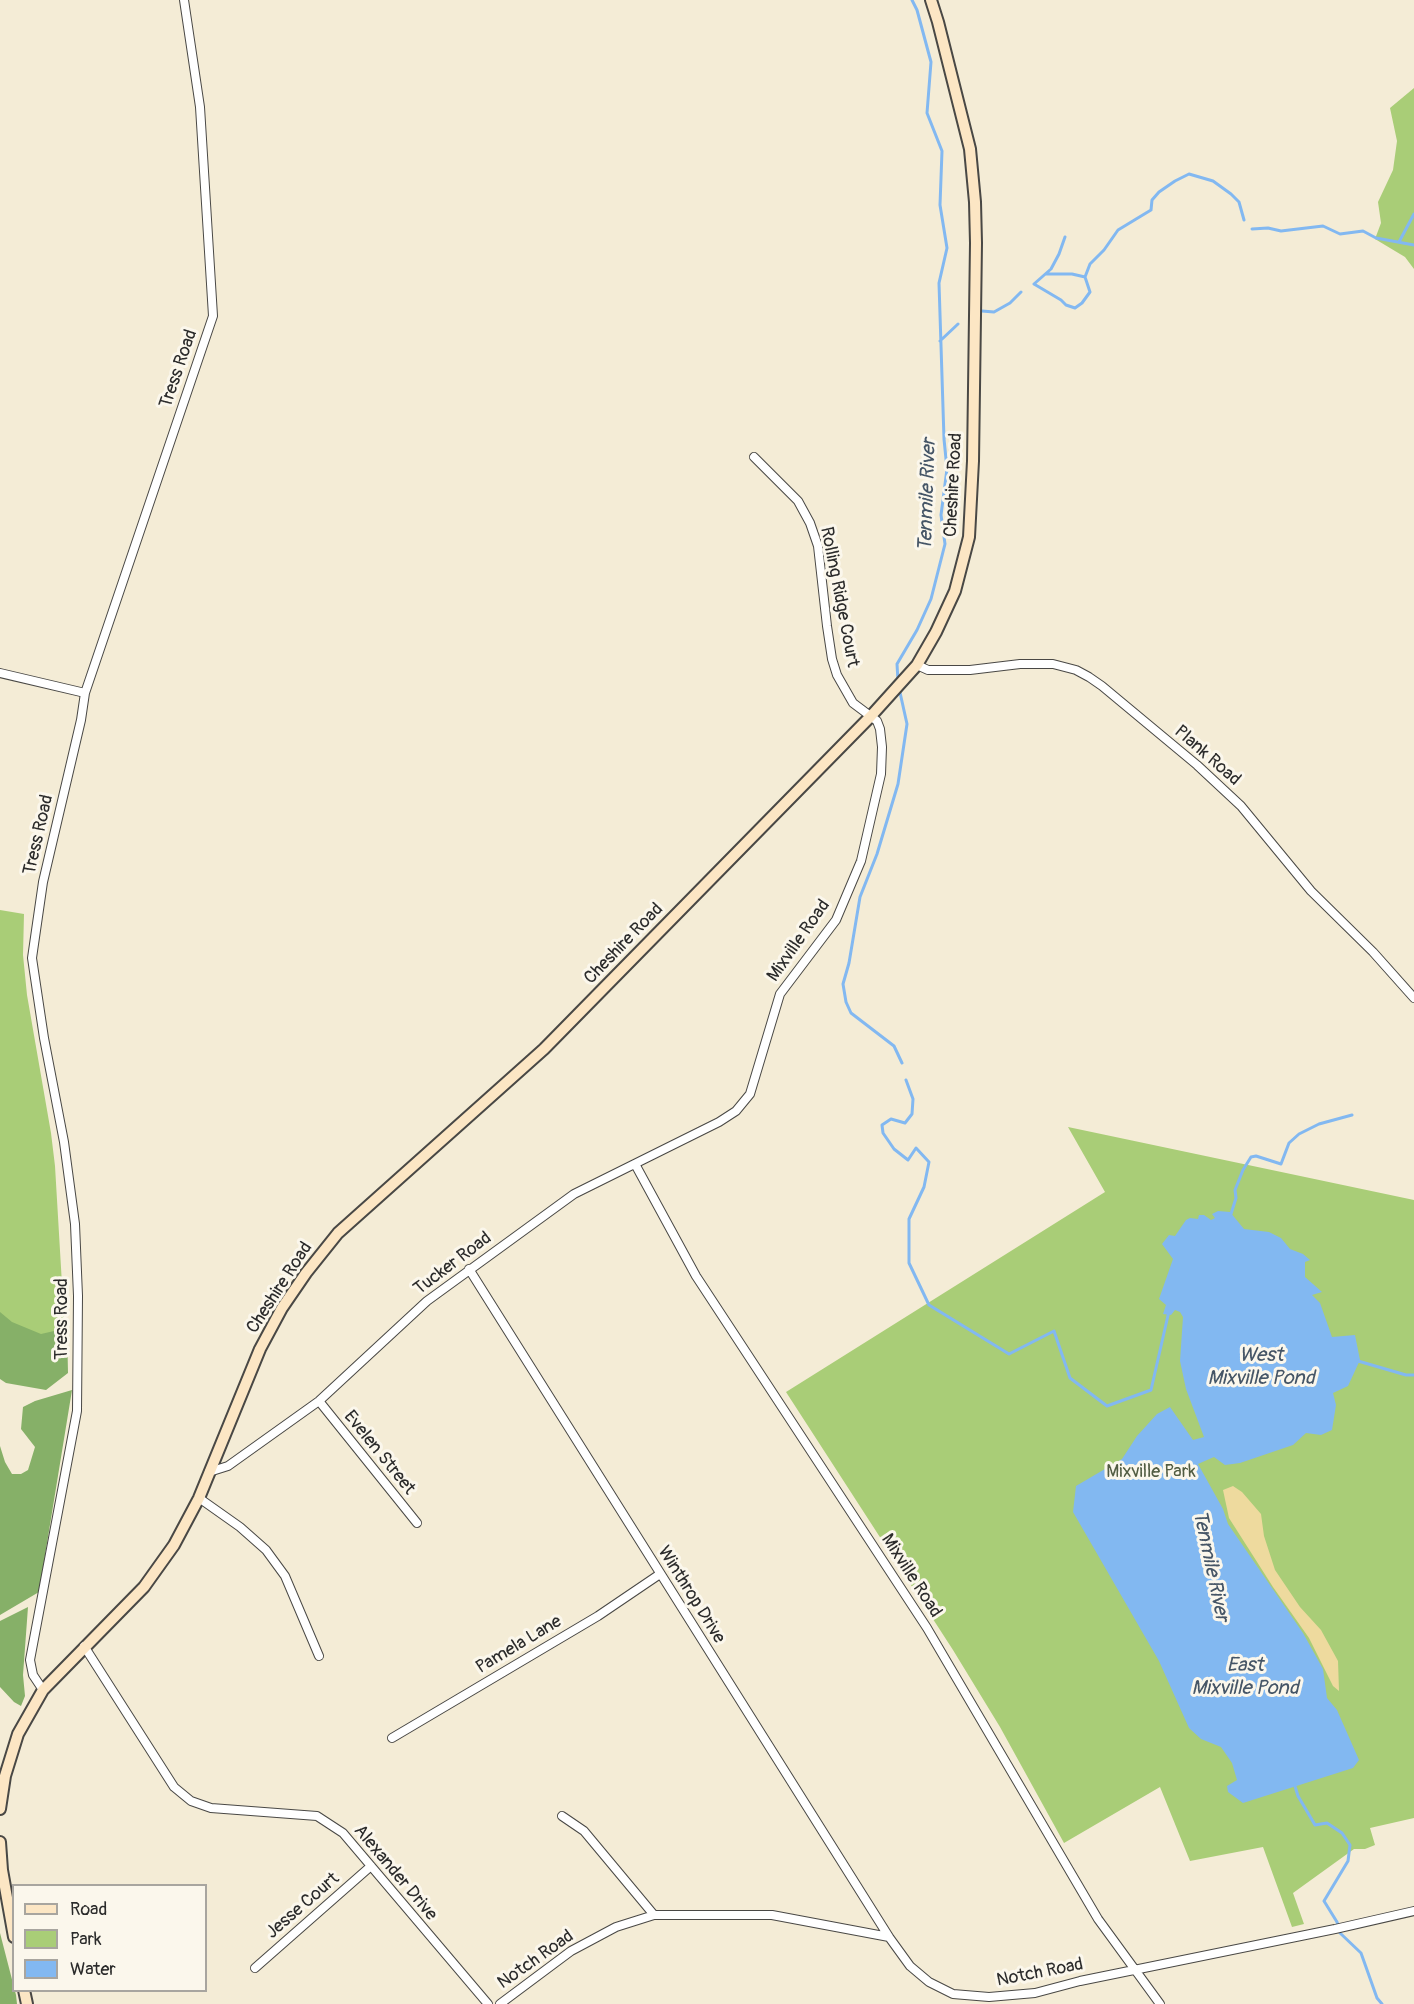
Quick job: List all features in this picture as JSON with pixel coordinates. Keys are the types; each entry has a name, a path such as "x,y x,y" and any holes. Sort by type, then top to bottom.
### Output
{"main road":[{"name":"Cheshire Road","path":"0,1809 5,1776 18,1734 43,1690 144,1587 174,1545 199,1498 260,1349 282,1308 306,1273 338,1233 544,1049 905,680 936,633 955,591 963,565 970,526 974,419 975,202 970,149 938,22 930,0"},
{"path":"0,1842 2,1870 12,1926"}],"street":[{"name":"Tress Road","path":"43,1690 33,1675 30,1660 77,1411 78,1296 75,1224 64,1142 44,1038 32,958 43,882 81,720 85,693 213,316 200,107 184,0"},
{"name":"Rolling Ridge Court","path":"754,457 798,501 810,524 818,546 827,627 837,675 853,703 871,716"},
{"name":"Plank Road","path":"917,665 928,670 947,670 1020,664 1053,664 1076,670 1089,677 1187,757 1241,806 1311,891 1372,952 1414,999"},
{"path":"0,673 85,693"},
{"name":"Mixville Road","path":"736,1111 750,1094 780,994 836,920 861,861 881,774 880,729 871,716"},
{"name":"Tucker Road","path":"210,1472 228,1466 319,1401 427,1301 574,1194 719,1122 736,1111"},
{"name":"Mixville Road","path":"635,1164 696,1275 927,1628 1098,1919 1160,2004"},
{"name":"Winthrop Drive","path":"469,1269 889,1937"},
{"name":"Evelen Street","path":"319,1401 417,1523"},
{"path":"199,1498 240,1527 266,1550 285,1576 319,1656"},
{"name":"Pamela Lane","path":"392,1738 598,1616 660,1574"},
{"name":"Alexander Drive","path":"84,1646 174,1787 191,1801 212,1808 317,1816 343,1833 488,2004"},
{"path":"562,1816 584,1831 654,1915"},
{"name":"Jesse Court","path":"255,1968 371,1866"},
{"name":"Notch Road","path":"500,2004 571,1951 616,1927 654,1915 772,1915 889,1937 910,1966 928,1983 952,1994 989,1997 1035,1993 1135,1969 1414,1911"}],"green space":[{"path":"1414,88 1414,269 1405,257 1375,239 1381,223 1378,202 1393,170 1397,141 1390,108"},
{"path":"0,910 24,914 23,955 27,995 55,1166 67,1369 0,1364"},
{"name":"Mixville Park","path":"1068,1127 1414,1200 1414,1818 1370,1828 1375,1845 1365,1849 1354,1849 1293,1893 1304,1924 1292,1927 1263,1847 1190,1861 1160,1787 1064,1843 1000,1727 953,1650 786,1392 1105,1192"},
{"path":"0,1312 12,1322 41,1334 67,1328 68,1373 46,1390 6,1383 0,1379"},
{"path":"72,1390 39,1592 0,1615 0,1446 12,1474 21,1474 28,1470 35,1447 21,1429 23,1407"},
{"path":"28,1607 23,1675 25,1696 21,1706 0,1687 0,1621"},
{"path":"0,1933 12,1980 12,1992 15,1992 17,2004 0,2004"}],"sand":[{"path":"1233,1486 1242,1492 1261,1514 1264,1536 1275,1570 1300,1607 1321,1630 1338,1661 1339,1691 1333,1686 1309,1638 1229,1518 1223,1490"}],"water":[{"name":"East Mixville Pond","path":"1218,1211 1230,1212 1244,1229 1269,1232 1281,1238 1290,1249 1303,1254 1310,1260 1305,1262 1305,1277 1322,1292 1312,1295 1320,1303 1332,1337 1355,1335 1360,1360 1348,1386 1333,1393 1336,1405 1332,1430 1321,1435 1306,1433 1293,1445 1240,1463 1225,1465 1214,1457 1198,1464 1223,1509 1228,1524 1303,1633 1323,1669 1327,1698 1337,1710 1359,1760 1353,1768 1243,1803 1228,1792 1227,1786 1237,1780 1232,1763 1221,1747 1201,1739 1189,1728 1159,1661 1073,1512 1076,1486 1122,1459 1137,1436 1157,1414 1170,1407 1193,1440 1204,1437 1186,1389 1180,1361 1183,1317 1175,1310 1171,1315 1163,1314 1166,1305 1159,1299 1173,1259 1162,1244 1169,1235 1175,1236 1186,1220 1198,1219 1199,1215 1204,1215 1211,1220 1215,1218 1212,1214"}],"waterway":[{"name":"Tenmile River","path":"898,681 897,664 917,630 931,599 945,544 941,515 947,469 939,283 947,248 940,205 942,151 927,113 931,62 917,10 912,0"},
{"path":"1034,284 1066,305 1075,308 1090,292 1085,277 1090,264 1104,250 1118,230 1151,210 1152,200 1159,192 1189,174 1213,181 1231,194 1239,202 1244,220"},
{"path":"1399,242 1414,214"},
{"path":"1252,229 1268,228 1281,231 1323,226 1340,234 1363,231 1376,238 1414,245"},
{"path":"1034,284 1051,269 1065,237"},
{"path":"1046,274 1072,274 1085,277"},
{"path":"982,311 994,312 1010,303 1021,292"},
{"path":"940,341 958,324"},
{"name":"Tenmile River","path":"899,688 907,724 898,784 877,854 860,897 849,963 843,984 846,1002 851,1013 894,1046 902,1063"},
{"name":"Tenmile River","path":"906,1080 913,1099 912,1114 905,1123 891,1119 882,1125 883,1133 894,1149 908,1160 916,1148 929,1162 924,1187 909,1219 909,1263 929,1305 1009,1354 1054,1331 1070,1378 1107,1406 1151,1390 1169,1311"},
{"path":"1231,1214 1236,1198 1235,1190 1251,1157 1256,1156 1281,1164 1289,1143 1299,1134 1319,1124 1352,1115"},
{"path":"1358,1361 1406,1375 1414,1375"},
{"name":"Tenmile River","path":"1294,1783 1298,1796 1315,1825 1327,1823 1342,1833 1350,1845 1348,1861 1324,1901 1337,1922 1340,1933 1361,1953 1377,1998 1382,2004"}],"water label":[{"name":"West Mixville Pond","path":"1261,1368"}]}
